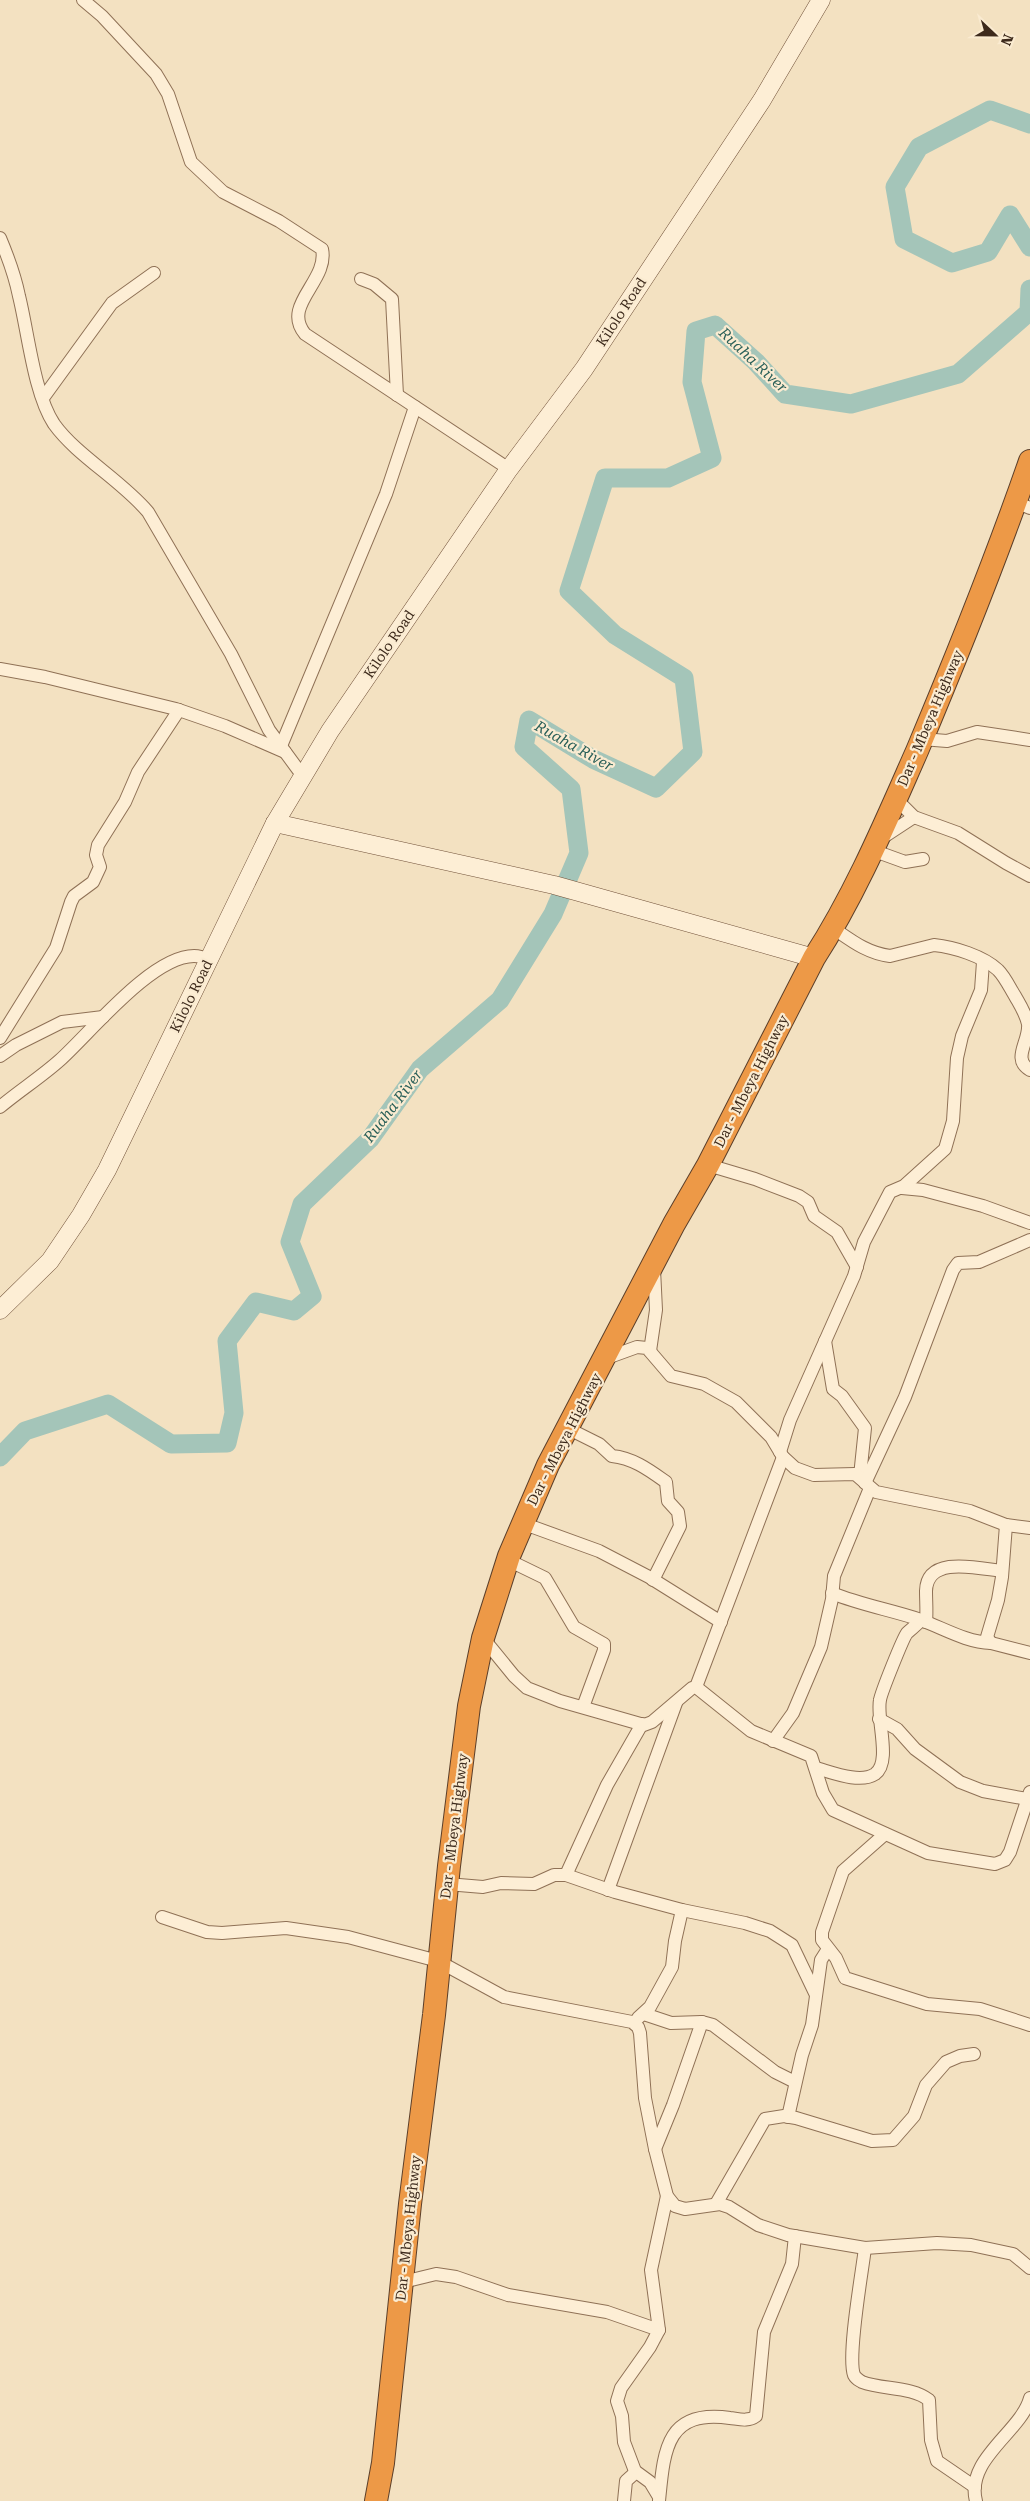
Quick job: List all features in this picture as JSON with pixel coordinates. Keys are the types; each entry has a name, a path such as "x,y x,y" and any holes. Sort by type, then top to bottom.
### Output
{"highway":[{"name":"Dar - Mbeya Highway","path":"376,2501 383,2464 410,2204 434,2015 438,1961 469,1706 483,1638 508,1560 522,1523 567,1428 653,1264 708,1165 814,958 833,928 896,799 1023,505 1030,461"}],"main road":[{"name":"Kilolo Road","path":"0,1310 50,1261 81,1215 107,1170 275,823 330,730 509,469 590,361 762,100 820,0"},
{"path":"275,823 554,886 814,958"}],"street":[{"path":"83,0 102,16 156,74 168,94 191,162 223,192 279,221 322,249 322,260 316,277 297,312 298,326 304,334 509,469"},
{"path":"0,238 19,294 43,398 54,424 72,443 132,493 148,512 230,654 270,730 302,775"},
{"path":"43,398 112,302 154,273"},
{"path":"361,280 374,284 392,299 397,394"},
{"path":"283,749 386,494 414,407"},
{"path":"0,669 45,677 179,710 283,749"},
{"path":"0,1038 56,948 71,902 97,877 100,867 96,855 98,845 125,802 138,772 179,710"},
{"path":"922,739 947,741 977,732 1030,740"},
{"path":"896,799 914,817 958,833 1030,876"},
{"path":"914,817 874,845 905,862 923,859"},
{"path":"833,928 861,947 883,955 890,956 934,946 948,948 983,962 1002,975 1024,1012 1028,1032 1021,1058 1024,1066 1030,1070"},
{"path":"0,1107 59,1060 102,1017 141,982 170,964 195,956 209,960"},
{"path":"483,1638 522,1685 583,1707 642,1724 652,1722 692,1688 696,1687 782,1455 790,1420 857,1267 864,1242 890,1192 902,1188 945,1149 953,1121 957,1058 962,1036 981,990 983,962"},
{"path":"0,1056 16,1045 62,1022 102,1017"},
{"path":"708,1165 756,1179 799,1196 808,1202 814,1216 837,1232 857,1267"},
{"path":"902,1188 923,1190 976,1204 1030,1223"},
{"path":"773,1741 793,1713 821,1646 840,1560 865,1483 905,1398 953,1270 958,1263 982,1261 1030,1240"},
{"path":"650,1351 656,1310 653,1264"},
{"path":"825,1341 832,1389 842,1396 865,1428 865,1483"},
{"path":"604,1359 637,1347 645,1347 671,1376 704,1384 736,1402 771,1437 782,1455 798,1470 814,1475 852,1474 880,1493 970,1511 1006,1526 1030,1528"},
{"path":"567,1428 599,1444 612,1456 624,1457 643,1466 666,1482 668,1501 678,1512 680,1526 653,1580"},
{"path":"522,1523 599,1551 653,1580 721,1622"},
{"path":"991,1642 987,1634 998,1600 1006,1526"},
{"path":"508,1560 545,1578 574,1627 604,1644 604,1650 583,1707"},
{"path":"816,1768 850,1776 864,1777 875,1774 880,1769 884,1756 879,1702 884,1684 894,1666 904,1639 924,1621 926,1589 934,1573 939,1569 954,1566 1002,1572"},
{"path":"832,1593 883,1611 924,1621 970,1640 991,1642 1030,1653"},
{"path":"696,1687 746,1727 773,1741 811,1756 823,1793 832,1808 928,1853 995,1864 1005,1860 1010,1852 1029,1795 983,1791 960,1782 915,1749 897,1729 880,1719"},
{"path":"608,1890 676,1701"},
{"path":"566,1875 607,1785 642,1724"},
{"path":"885,1834 841,1874 822,1932 822,1940 836,1958 848,1981 927,2004 980,2009 1030,2025"},
{"path":"447,1884 482,1887 501,1883 534,1884 554,1875 566,1875 608,1890 682,1910 745,1923 780,1936 798,1954 815,1993"},
{"path":"632,2022 644,2014 672,1967 674,1941 682,1910"},
{"path":"162,1918 208,1932 222,1933 286,1928 311,1930 348,1937 438,1961 467,1975 497,1995 538,2005 632,2022 638,2027 640,2034 645,2098 655,2149 667,2196 679,2208 716,2204 729,2207 758,2226 794,2236 864,2248 950,2243 1030,2257"},
{"path":"788,2117 795,2082 812,2025 821,1960 828,1949"},
{"path":"644,2014 671,2023 702,2022 714,2025 775,2072 795,2082"},
{"path":"655,2149 702,2022"},
{"path":"716,2204 763,2122 769,2118 788,2117 872,2141 893,2140 914,2116 926,2085 946,2062 952,2058 974,2054"},
{"path":"659,2499 650,2482 636,2472 624,2442 622,2416 617,2401 621,2388 653,2342 659,2330 651,2270 667,2196"},
{"path":"659,2499 667,2446 676,2430 686,2420 719,2416 746,2420 756,2416 764,2332 792,2264 794,2236"},
{"path":"864,2248 853,2352 856,2379 864,2383 903,2390 929,2400 932,2440 937,2461 975,2487"},
{"path":"1013,2254 1030,2268"},
{"path":"403,2282 436,2274 456,2276 508,2295 607,2312 659,2330"},
{"path":"976,2501 975,2487 983,2465 995,2444 1024,2413 1030,2398"},
{"path":"624,2501 626,2481 636,2472"}],"waterway":[{"name":"Ruaha River","path":"1030,124 990,110 919,147 895,187 904,239 952,263 988,252 1010,215 1030,247"},
{"name":"Ruaha River","path":"0,1457 25,1431 108,1404 171,1444 227,1443 234,1413 227,1341 256,1302 294,1311 312,1296 290,1242 302,1204 370,1139 420,1069 500,1000 553,914 579,853 571,789 524,747 529,720 593,759 656,788 693,752 684,678 615,635 569,591 605,478 668,478 712,458 692,382 696,331 715,325 756,362 785,394 851,404 958,374 1029,312 1030,289"}]}
